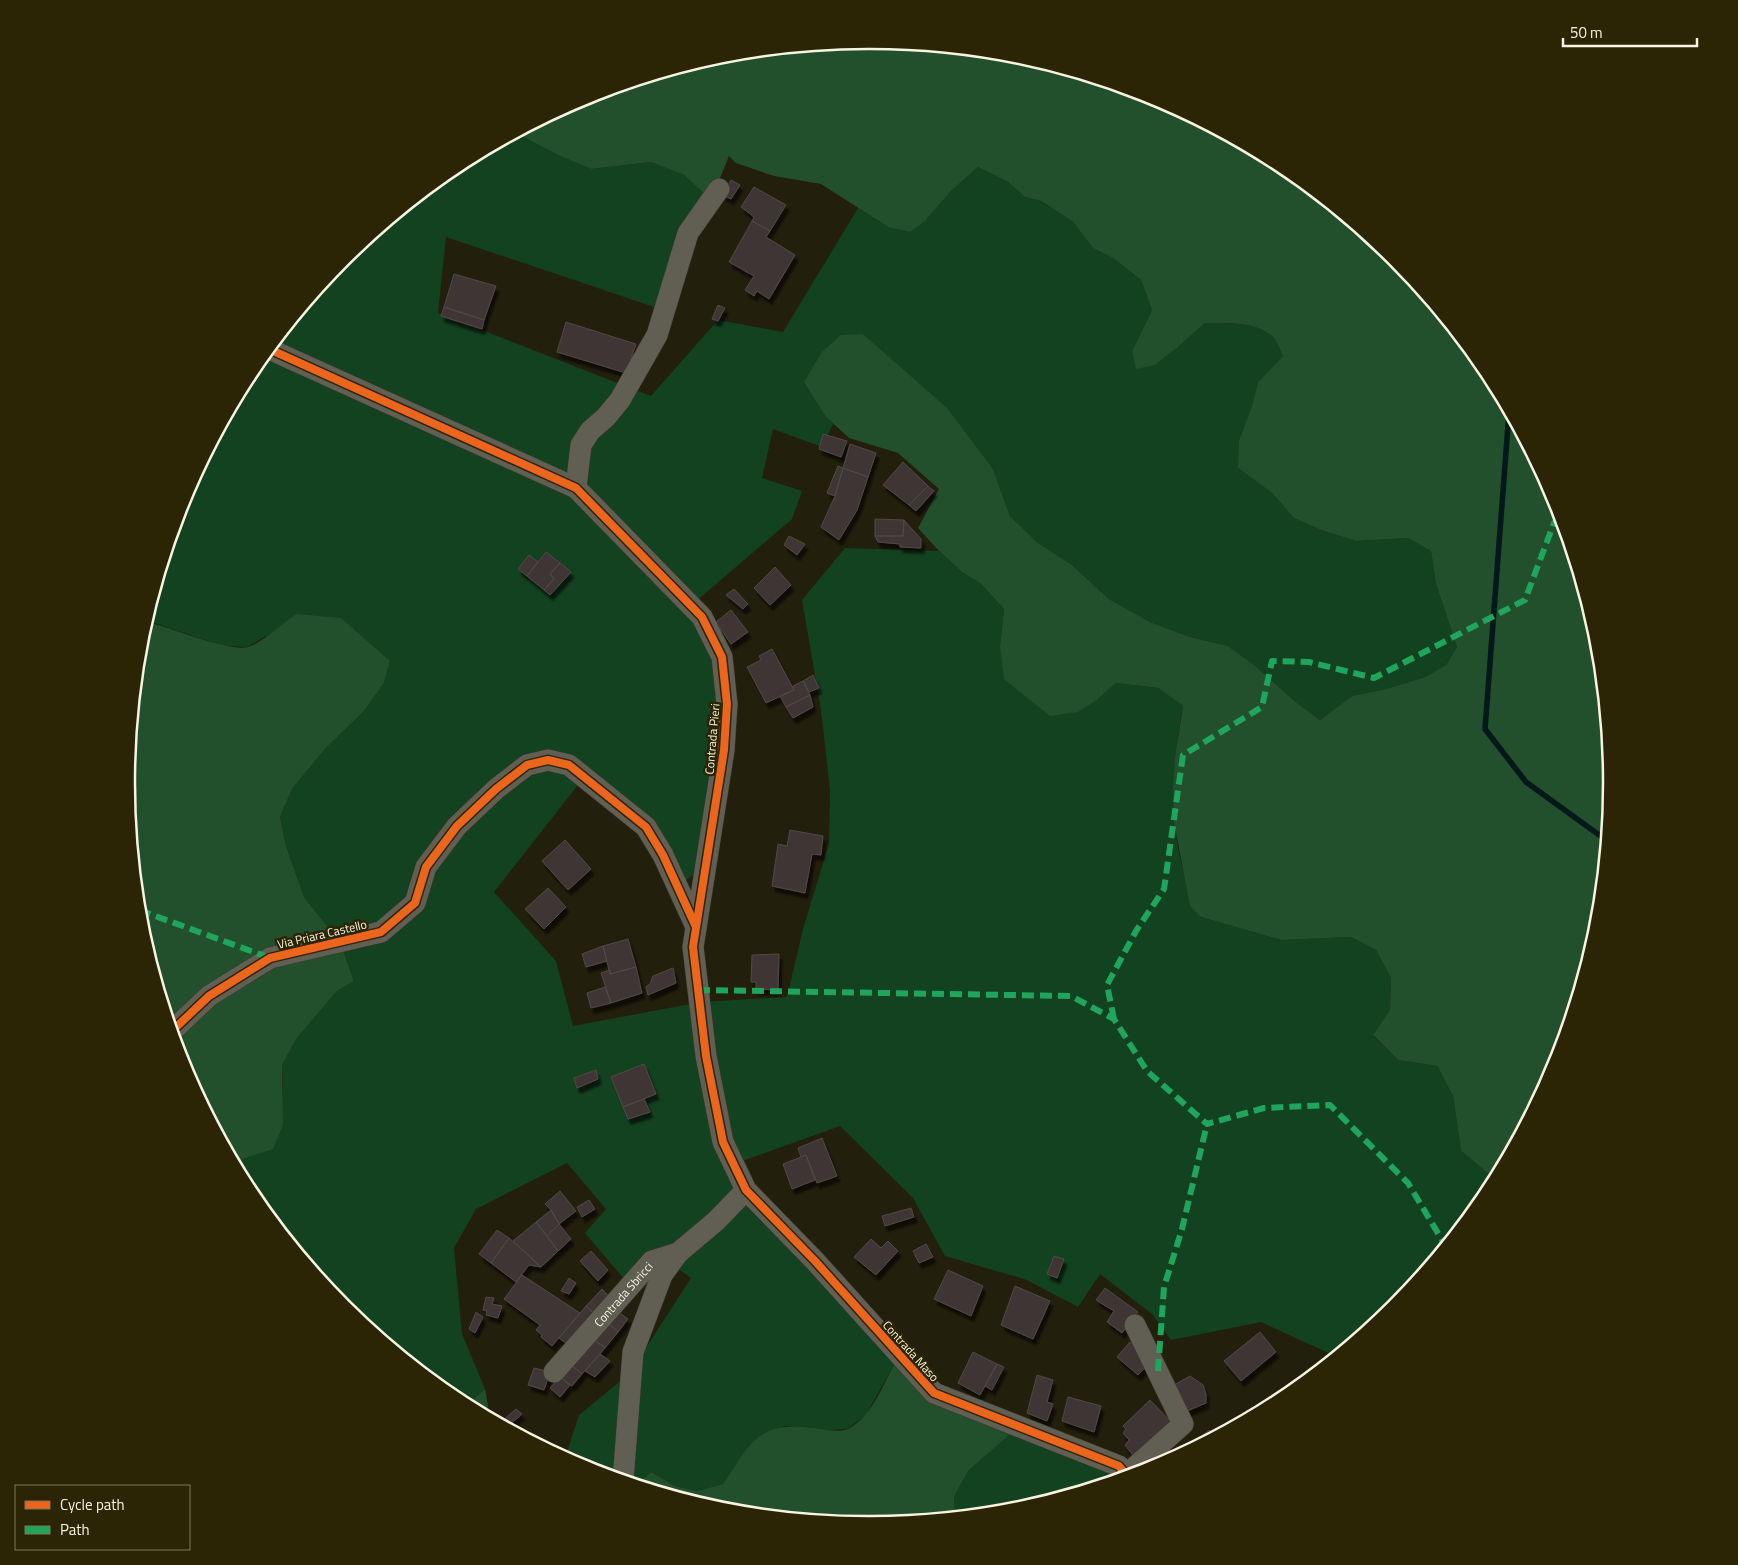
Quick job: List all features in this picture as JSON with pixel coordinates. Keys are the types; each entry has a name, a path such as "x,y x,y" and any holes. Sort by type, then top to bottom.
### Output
{"street":[{"path":"276,352 576,488 581,445 590,431 606,417 620,400 652,344 688,232 719,189"},
{"name":"Contrada Pieri","path":"576,488 702,617 722,657 727,704 724,750 696,927"},
{"name":"Via Priara Castello","path":"177,1026 209,996 270,958 380,932 415,903 426,867 457,826 496,788 527,765 548,760 569,765 646,827 663,855 696,927"},
{"path":"663,855 703,881"},
{"name":"Contrada Maso","path":"696,927 693,947 706,1056 723,1142 746,1190 815,1262 934,1393 1120,1466 1123,1470"},
{"name":"Contrada Sbricci","path":"554,1372 652,1261 678,1253 716,1221 746,1190"},
{"path":"624,1473 633,1352 662,1275 678,1253"},
{"path":"1135,1325 1183,1424 1140,1464"}],"green space":[{"path":"821,50 917,50 965,55 1059,74 1105,88 1194,124 1277,172 1316,200 1388,264 1421,299 1479,375 1527,458 1547,502 1564,547 1589,639 1601,735 1603,782 1601,830 1589,926 1578,972 1564,1018 1547,1063 1527,1107 1489,1174 1461,1151 1453,1096 1437,1066 1398,1060 1373,1035 1390,1010 1391,978 1376,950 1351,937 1281,940 1201,917 1190,906 1174,822 1173,788 1175,757 1183,706 1158,688 1116,683 1097,700 1078,712 1050,716 1004,679 1000,646 1004,609 981,584 962,572 918,528 939,489 898,453 849,438 826,417 804,382 822,352 841,335 863,334 947,408 993,469 1010,516 1038,543 1072,565 1109,599 1150,622 1190,637 1228,646 1253,664 1297,703 1320,720 1352,696 1386,689 1425,677 1446,665 1457,647 1436,584 1431,551 1408,538 1356,541 1321,530 1294,518 1272,493 1238,468 1239,441 1252,406 1258,382 1283,356 1274,338 1259,328 1241,324 1205,323 1155,365 1136,369 1132,351 1152,310 1141,280 1113,258 1093,248 1073,222 1041,201 1025,197 1008,182 978,167 951,191 925,221 910,232 888,227 821,184 774,176 736,163 729,156 711,200 684,175 651,162 591,169 558,155 522,136 544,124 588,105 633,88 679,74 773,55"},
{"path":"522,136 558,155 591,169 651,162 684,175 711,200 666,311 446,237 438,313 651,396 718,320 783,332 858,208 888,227 925,221 951,191 978,167 1008,182 1025,197 1041,201 1073,222 1093,248 1113,258 1141,280 1152,310 1132,351 1155,365 1205,323 1241,324 1259,328 1274,338 1283,356 1258,382 1238,468 1272,493 1294,518 1321,530 1356,541 1408,538 1431,551 1436,584 1457,647 1446,665 1425,677 1386,689 1352,696 1320,720 1297,703 1253,664 1228,646 1190,637 1150,622 1109,599 1072,565 1038,543 1010,516 993,469 893,361 863,334 826,417 833,424 822,447 773,429 762,478 802,491 792,519 688,608 727,689 705,865 683,883 588,772 494,892 556,961 573,1026 701,1002 787,997 803,929 829,844 830,790 821,710 802,600 845,548 939,551 962,572 981,584 1004,609 1000,646 1097,700 1116,683 1158,688 1183,706 1175,766 1175,826 1184,872 1201,917 1281,940 1351,937 1376,950 1391,978 1390,1010 1373,1036 1398,1060 1437,1066 1453,1096 1461,1151 1489,1174 1451,1229 1421,1266 1388,1301 1330,1354 1261,1322 1171,1340 1152,1314 1100,1274 1078,1307 1027,1280 945,1256 913,1198 840,1126 731,1165 896,1361 866,1415 847,1429 830,1430 784,1426 738,1461 723,1484 697,1491 675,1486 651,1472 642,1480 588,1460 567,1451 579,1415 629,1374 691,1278 662,1257 625,1280 585,1233 606,1209 567,1163 476,1209 454,1248 462,1334 485,1389 473,1400 422,1365 350,1301 317,1266 287,1229 259,1190 240,1159 283,1095 282,1065 297,1038 337,991 354,981 340,942 304,897 286,846 280,817 292,789 325,749 364,711 384,683 390,661 266,636 247,647 223,646 154,623 160,593 174,547 191,502 211,458 259,375 287,336 317,299 385,231 422,200 461,172 502,147"},
{"path":"296,614 341,618 390,661 384,683 364,711 325,749 292,789 280,817 286,846 304,897 340,942 354,981 337,991 297,1038 282,1065 283,1125 273,1149 240,1160 211,1107 191,1063 174,1018 160,972 149,926 137,830 135,782 137,735 142,687 153,623 216,643 240,648 253,645"},
{"path":"896,1361 924,1392 1021,1425 968,1471 954,1497 955,1511 917,1515 821,1515 773,1510 726,1502 642,1480 651,1472 675,1486 697,1491 723,1484 749,1446 768,1431 795,1426 836,1431 848,1429 857,1423 871,1408"},
{"path":"485,1389 489,1410 473,1400"},
{"path":"1021,1425 1116,1473 1059,1491 1012,1502 955,1511 954,1497 968,1471"}],"building":[{"path":"731,180 740,185 731,199 723,195"},
{"path":"754,187 786,205 770,231 752,221 754,217 741,207"},
{"path":"752,221 770,231 766,237 795,255 769,299 757,291 754,296 745,290 754,276 729,262"},
{"path":"454,274 496,286 484,320 444,307"},
{"path":"718,305 725,308 718,321 712,319"},
{"path":"444,307 484,320 482,329 441,316"},
{"path":"566,322 636,344 626,373 557,352"},
{"path":"823,434 847,441 841,457 819,449"},
{"path":"850,444 876,453 868,477 843,468"},
{"path":"903,462 928,486 909,505 883,485"},
{"path":"838,466 843,468 835,496 827,493"},
{"path":"843,468 868,477 857,510 839,540 821,527 835,496"},
{"path":"928,486 934,491 916,511 909,505"},
{"path":"875,519 904,520 903,536 875,536"},
{"path":"904,520 921,539 921,548 900,547 900,544 878,542 875,536 903,536"},
{"path":"789,536 805,544 797,555 784,545"},
{"path":"546,552 560,563 550,574 554,579 544,590 527,576"},
{"path":"529,555 538,562 527,576 518,569"},
{"path":"560,563 571,572 550,595 544,590 554,579 550,574"},
{"path":"775,567 791,585 770,605 754,588"},
{"path":"734,589 748,604 743,609 726,595"},
{"path":"731,610 748,632 731,644 716,622"},
{"path":"772,649 794,690 766,703 747,667 761,660 759,656"},
{"path":"813,675 819,688 809,692 803,681"},
{"path":"803,681 810,695 786,707 780,696 794,690 793,686"},
{"path":"810,695 813,707 793,718 786,707"},
{"path":"790,830 823,836 821,855 812,854 805,893 772,886 778,844 787,846"},
{"path":"565,840 591,869 568,890 542,861"},
{"path":"548,888 566,907 544,929 525,909"},
{"path":"628,939 636,967 610,974 603,946"},
{"path":"603,946 607,961 586,967 582,954"},
{"path":"779,954 778,990 756,989 756,982 751,982 752,955"},
{"path":"636,967 642,993 611,1003 601,973 610,970 610,974"},
{"path":"673,968 676,983 648,995 646,987 650,984 653,976"},
{"path":"605,987 611,1003 591,1008 587,993"},
{"path":"644,1064 656,1094 623,1107 611,1077"},
{"path":"596,1070 598,1079 577,1088 574,1078"},
{"path":"644,1099 650,1112 628,1119 623,1107"},
{"path":"822,1138 837,1176 817,1183 806,1155 801,1157 798,1148"},
{"path":"806,1155 815,1180 792,1189 783,1164"},
{"path":"560,1191 576,1211 559,1224 545,1204"},
{"path":"589,1200 595,1209 582,1217 577,1207"},
{"path":"911,1208 914,1217 885,1226 882,1216"},
{"path":"551,1210 559,1224 547,1236 536,1222"},
{"path":"536,1222 558,1251 541,1267 513,1241"},
{"path":"559,1224 571,1239 558,1251 547,1236"},
{"path":"497,1230 509,1238 491,1263 479,1254"},
{"path":"509,1238 541,1267 529,1265 516,1282 491,1263"},
{"path":"871,1239 881,1248 888,1241 898,1251 876,1275 854,1257"},
{"path":"926,1244 933,1257 919,1263 913,1251"},
{"path":"591,1251 608,1270 598,1281 580,1261"},
{"path":"1054,1256 1064,1259 1057,1278 1047,1274"},
{"path":"948,1270 983,1286 971,1316 934,1299"},
{"path":"522,1275 580,1313 552,1346 536,1330 540,1325 504,1299"},
{"path":"569,1278 576,1283 569,1294 561,1291"},
{"path":"1015,1286 1050,1301 1033,1339 1001,1325"},
{"path":"1105,1288 1138,1312 1122,1333 1107,1322 1114,1311 1096,1300"},
{"path":"602,1289 613,1301 599,1318 586,1306"},
{"path":"486,1297 494,1298 492,1304 502,1306 498,1318 486,1315 487,1311 483,1310"},
{"path":"586,1306 599,1318 573,1349 559,1338"},
{"path":"617,1311 628,1319 618,1332 608,1323"},
{"path":"476,1312 483,1317 475,1333 469,1329"},
{"path":"608,1323 618,1332 605,1348 593,1339"},
{"path":"1260,1332 1276,1352 1241,1381 1224,1361"},
{"path":"593,1339 605,1348 582,1374 571,1365"},
{"path":"1130,1342 1151,1361 1138,1375 1117,1357"},
{"path":"973,1352 997,1364 980,1395 958,1383"},
{"path":"600,1354 610,1361 595,1377 585,1371"},
{"path":"997,1364 1004,1367 992,1390 985,1386"},
{"path":"571,1365 582,1374 572,1386 560,1377"},
{"path":"534,1368 550,1372 544,1390 528,1385"},
{"path":"1037,1375 1053,1380 1047,1402 1053,1404 1047,1421 1027,1413"},
{"path":"1190,1376 1203,1385 1206,1403 1180,1414 1169,1388"},
{"path":"560,1377 570,1385 560,1397 550,1388"},
{"path":"1068,1397 1101,1406 1094,1432 1062,1421"},
{"path":"1150,1400 1174,1425 1135,1458 1125,1445 1129,1440 1123,1433 1126,1429 1123,1426"},
{"path":"516,1409 522,1414 511,1423 504,1419"}],"waterway":[{"path":"1508,424 1485,729 1526,782 1600,836"}],"marked path":[{"path":"1114,1019 1107,985 1136,931 1164,889 1183,755 1262,707 1272,661 1309,662 1374,678 1525,600 1555,523"},
{"path":"147,913 270,958"},
{"path":"698,990 1071,996 1114,1019 1147,1071 1207,1124 1264,1108 1330,1105 1408,1183 1442,1240"},
{"path":"1158,1371 1164,1287 1182,1229 1207,1124"}],"cycle path":[{"path":"276,352 576,488 702,617 722,657 727,704 724,750 693,947 706,1056 723,1142 746,1190 815,1261 934,1393 1119,1466 1123,1470"},
{"path":"177,1026 209,996 270,958 381,932 415,903 426,867 457,826 496,789 527,765 548,760 569,765 646,827 663,855 696,927"}]}
